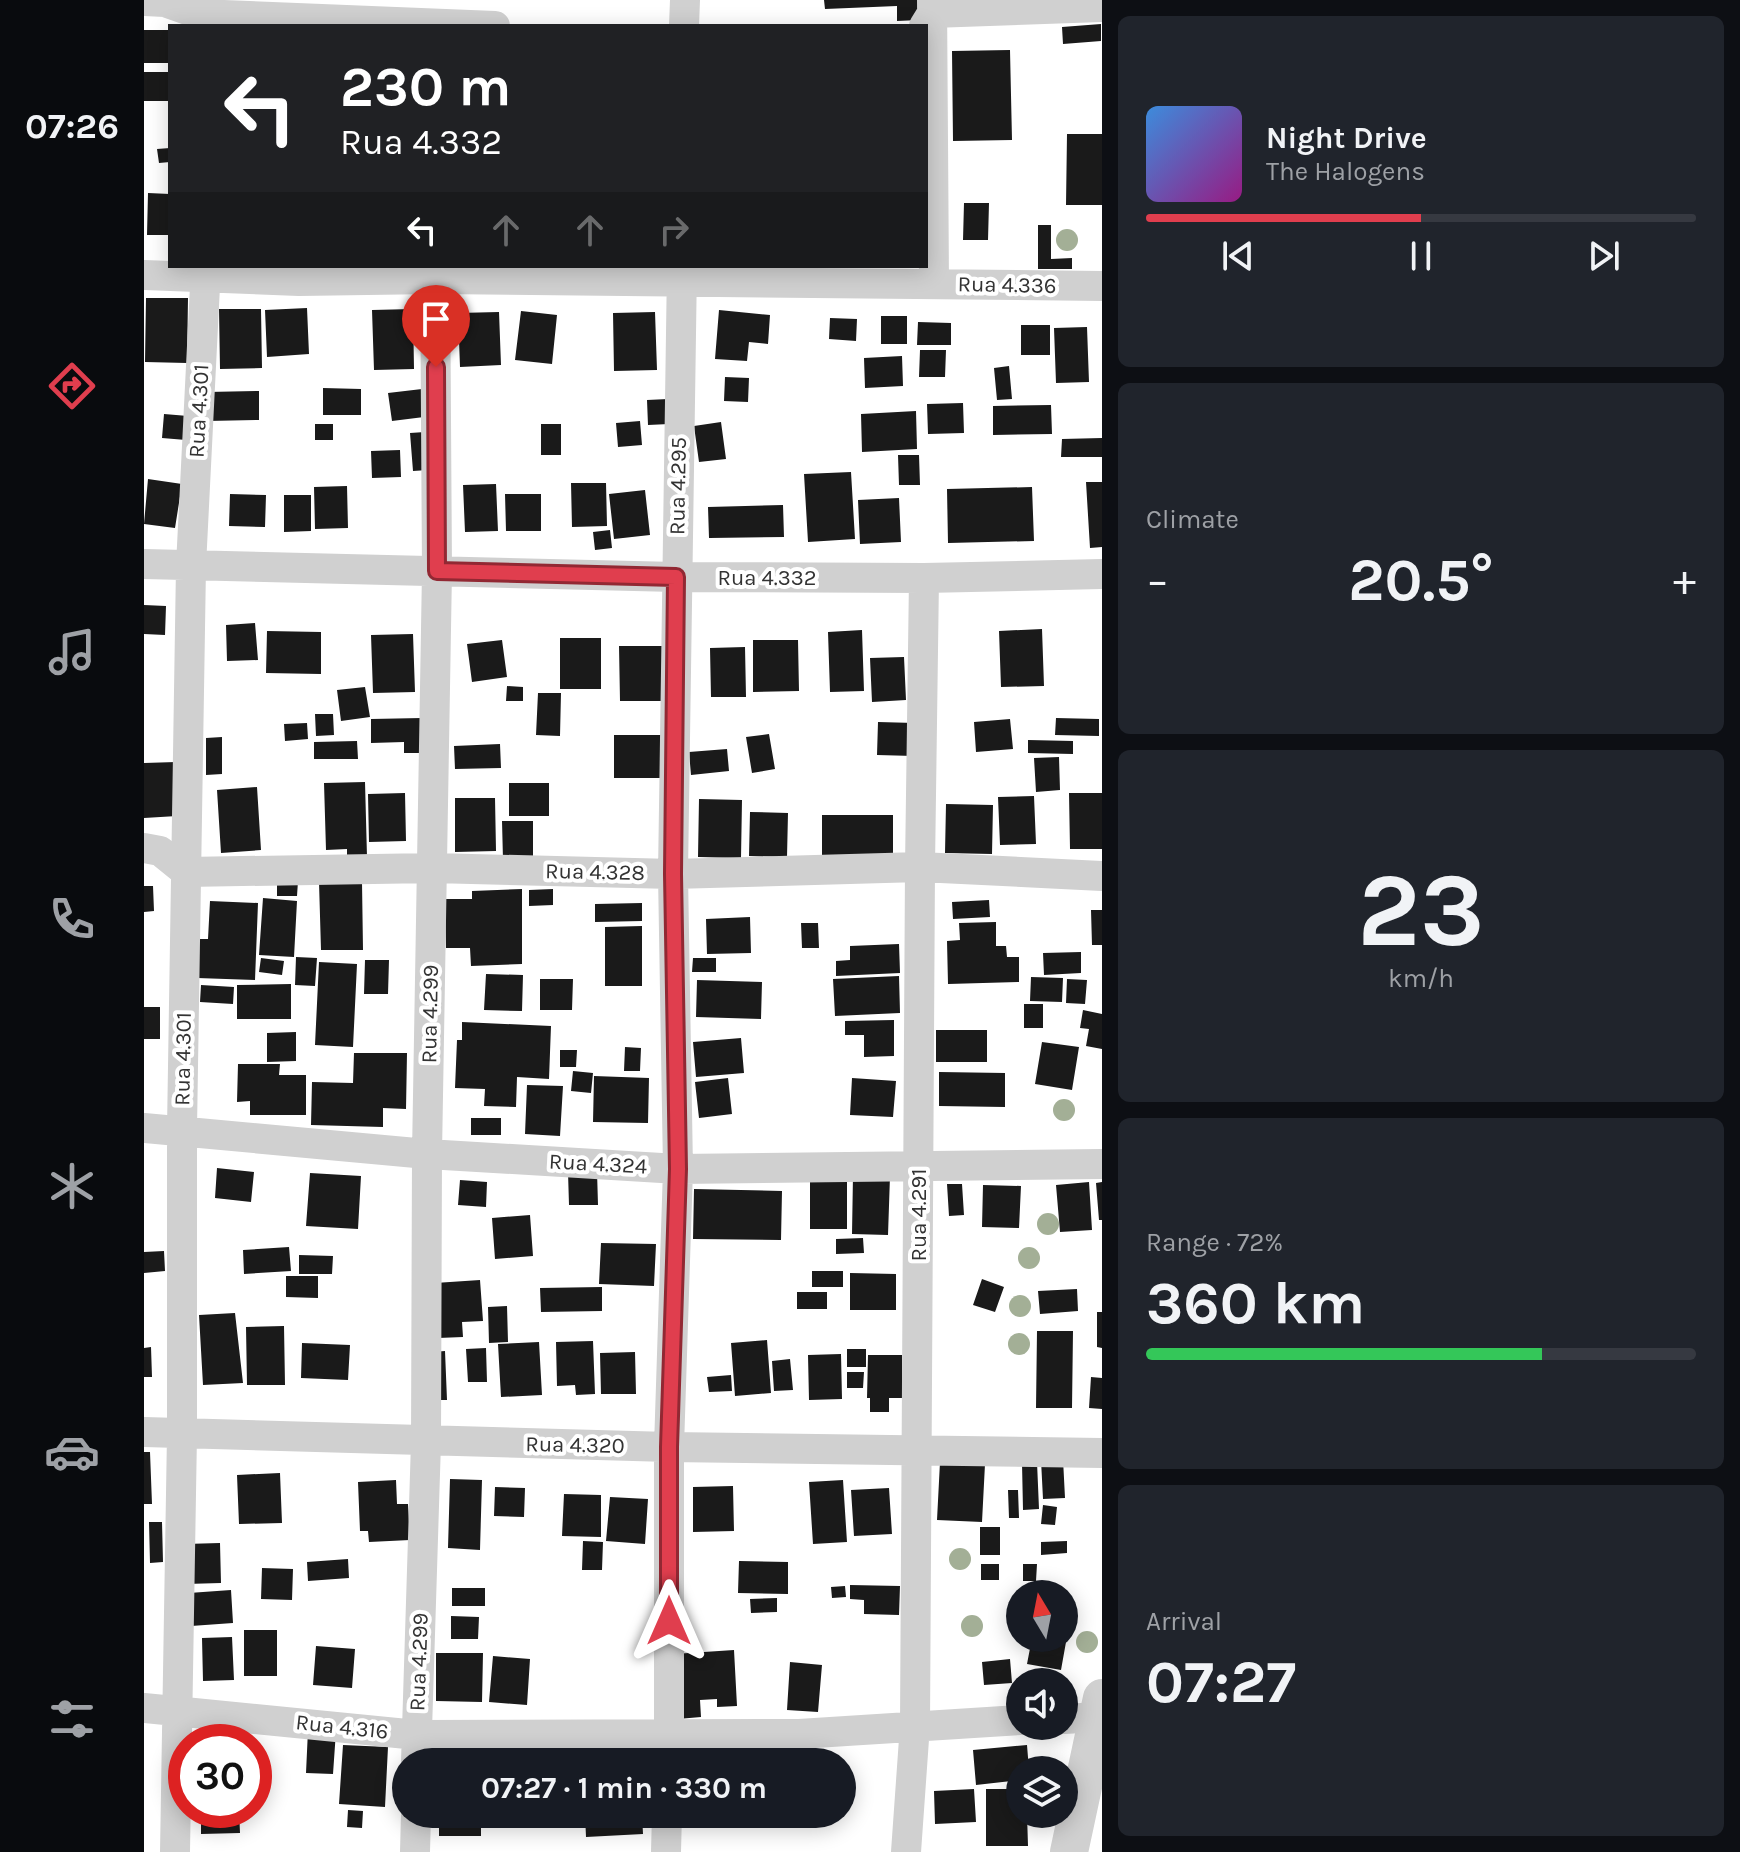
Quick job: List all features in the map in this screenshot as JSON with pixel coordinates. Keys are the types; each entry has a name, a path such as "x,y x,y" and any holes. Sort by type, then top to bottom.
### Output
{"street":[{"path":"684,24 685,0"},
{"path":"144,1 165,2 200,13 436,16 483,24"},
{"path":"934,284 929,13 1102,7"},
{"name":"Rua 4.336","path":"144,275 207,272 682,274 934,284 1102,286"},
{"name":"Rua 4.301","path":"175,1852 191,566 207,272"},
{"name":"Rua 4.299","path":"417,1748 426,1442 427,1154 437,571 435,272"},
{"name":"Rua 4.295","path":"669,1748 669,1447 678,1169 673,874 682,274"},
{"name":"Rua 4.332","path":"144,564 676,577 924,578 1102,574"},
{"name":"Rua 4.291","path":"906,1852 915,1725 924,578"},
{"path":"144,848 160,851 186,872"},
{"name":"Rua 4.328","path":"186,872 433,868 673,874 920,867 1102,876"},
{"name":"Rua 4.324","path":"144,1128 182,1129 427,1154 678,1169 1102,1164"},
{"name":"Rua 4.320","path":"144,1432 426,1442 1102,1453"},
{"name":"Rua 4.316","path":"144,1708 177,1709 411,1748"},
{"path":"1069,1852 1088,1711"},
{"name":"Rua 4.316","path":"678,1748 799,1734 1006,1721"},
{"path":"415,1852 416,1828"},
{"path":"666,1852 667,1828"}],"building":[{"path":"824,0 918,0 919,20 897,21 897,6 825,9"},
{"path":"1101,24 1101,41 1063,44 1062,27"},
{"path":"144,30 168,30 168,63 144,63"},
{"path":"1010,50 1012,140 953,141 952,51"},
{"path":"144,72 168,72 168,101 144,101"},
{"path":"1067,134 1102,134 1102,205 1066,205"},
{"path":"168,148 168,162 159,163 157,149"},
{"path":"148,193 168,194 168,235 147,235"},
{"path":"964,203 989,203 988,240 963,240"},
{"path":"1038,225 1051,225 1051,259 1072,258 1072,269 1038,269"},
{"path":"146,298 188,298 187,363 145,362"},
{"path":"307,308 309,354 267,357 265,310"},
{"path":"219,309 261,309 262,368 220,369"},
{"path":"413,309 414,369 374,370 372,310"},
{"path":"719,310 770,315 768,344 749,342 747,361 715,359"},
{"path":"521,311 557,315 552,364 515,360"},
{"path":"499,312 501,365 460,367 458,313"},
{"path":"655,312 657,370 614,371 613,313"},
{"path":"881,316 907,316 907,344 881,344"},
{"path":"830,318 857,319 856,341 829,339"},
{"path":"918,322 951,323 951,345 917,345"},
{"path":"1021,325 1050,325 1050,355 1021,355"},
{"path":"1087,327 1089,382 1056,383 1054,328"},
{"path":"920,350 946,350 945,377 919,377"},
{"path":"902,356 903,386 865,388 864,358"},
{"path":"1009,366 1012,399 997,400 994,368"},
{"path":"725,377 749,378 748,402 724,401"},
{"path":"323,388 361,389 361,415 323,415"},
{"path":"422,389 424,417 392,421 388,393"},
{"path":"259,391 259,420 207,421 207,392"},
{"path":"668,399 669,424 648,425 647,400"},
{"path":"963,403 964,433 928,434 927,404"},
{"path":"1051,405 1052,434 993,435 993,406"},
{"path":"916,411 917,449 862,452 861,414"},
{"path":"164,414 188,416 186,440 162,438"},
{"path":"640,421 642,445 618,447 616,423"},
{"path":"721,422 726,459 699,462 694,426"},
{"path":"315,424 333,424 333,440 315,440"},
{"path":"541,424 561,424 561,455 541,455"},
{"path":"425,432 428,470 413,471 410,433"},
{"path":"1102,438 1102,457 1061,457 1062,439"},
{"path":"400,450 401,477 372,478 371,451"},
{"path":"898,455 919,455 920,485 899,485"},
{"path":"851,472 855,539 808,542 804,474"},
{"path":"148,479 182,484 175,528 144,524"},
{"path":"1086,482 1102,482 1102,547 1090,548"},
{"path":"571,483 606,483 607,526 572,527"},
{"path":"496,484 498,531 465,532 463,485"},
{"path":"347,486 348,528 315,529 314,487"},
{"path":"1032,487 1034,541 948,543 947,489"},
{"path":"645,490 650,535 614,539 609,494"},
{"path":"230,494 266,495 265,527 229,526"},
{"path":"505,494 541,494 541,531 506,531"},
{"path":"284,495 311,495 311,531 284,532"},
{"path":"899,498 901,542 860,544 858,500"},
{"path":"783,505 784,537 709,538 708,507"},
{"path":"610,530 612,548 595,550 593,532"},
{"path":"144,605 166,606 165,635 144,634"},
{"path":"255,623 258,660 227,661 226,625"},
{"path":"1042,629 1044,686 1001,687 999,631"},
{"path":"862,630 864,691 830,692 828,632"},
{"path":"267,631 321,632 321,674 266,673"},
{"path":"413,634 415,692 373,693 371,635"},
{"path":"560,638 601,638 601,689 560,689"},
{"path":"502,640 507,677 472,682 467,644"},
{"path":"753,640 798,640 799,691 753,692"},
{"path":"619,646 668,646 668,701 620,701"},
{"path":"745,647 746,697 711,697 710,648"},
{"path":"904,657 906,700 872,702 870,658"},
{"path":"507,686 523,687 523,701 506,701"},
{"path":"365,687 370,717 341,721 337,690"},
{"path":"538,693 561,693 560,736 536,735"},
{"path":"315,714 333,714 334,735 316,736"},
{"path":"422,718 422,753 404,753 404,742 371,743 371,719"},
{"path":"1056,718 1099,719 1099,736 1055,735"},
{"path":"1010,719 1013,749 976,752 974,722"},
{"path":"878,722 915,723 914,756 877,755"},
{"path":"307,723 308,739 285,741 284,724"},
{"path":"769,734 775,769 752,773 746,737"},
{"path":"614,735 671,735 671,778 614,778"},
{"path":"222,737 222,774 206,775 206,738"},
{"path":"1028,740 1073,741 1073,754 1028,753"},
{"path":"357,741 358,759 314,759 314,742"},
{"path":"500,744 501,768 455,769 454,746"},
{"path":"727,749 729,771 691,775 689,752"},
{"path":"1059,757 1060,790 1036,792 1034,758"},
{"path":"176,762 177,816 144,818 144,763"},
{"path":"365,782 367,857 347,857 347,849 326,850 324,783"},
{"path":"509,783 549,783 549,816 509,816"},
{"path":"257,787 261,850 221,853 217,790"},
{"path":"405,793 406,841 369,842 368,794"},
{"path":"1069,793 1102,793 1102,849 1070,849"},
{"path":"1034,796 1036,844 1000,845 998,797"},
{"path":"455,798 495,798 496,851 455,852"},
{"path":"699,799 742,800 741,858 698,857"},
{"path":"946,804 993,805 992,854 945,853"},
{"path":"750,812 788,813 787,857 749,856"},
{"path":"822,815 893,815 893,864 822,865"},
{"path":"502,821 533,821 533,859 503,860"},
{"path":"277,881 298,881 297,896 277,896"},
{"path":"319,882 362,882 363,950 321,950"},
{"path":"144,886 153,886 154,911 144,912"},
{"path":"522,889 522,964 471,966 470,948 446,948 445,899 472,899 472,891"},
{"path":"553,889 553,905 529,906 529,890"},
{"path":"263,898 297,901 294,957 259,955"},
{"path":"989,900 990,917 953,919 952,902"},
{"path":"210,901 258,903 255,980 197,978 199,939 208,939"},
{"path":"642,903 642,921 595,922 595,904"},
{"path":"1091,910 1102,910 1102,945 1092,945"},
{"path":"750,917 751,953 707,954 706,919"},
{"path":"996,922 996,946 1006,946 1007,957 1019,957 1019,982 948,984 947,941 960,940 959,923"},
{"path":"801,923 818,923 819,948 802,948"},
{"path":"642,926 642,986 605,986 605,927"},
{"path":"899,944 900,973 836,976 836,961 850,960 850,946"},
{"path":"1081,952 1081,973 1044,975 1043,953"},
{"path":"296,957 317,958 315,986 295,985"},
{"path":"261,958 284,961 282,975 259,972"},
{"path":"693,958 716,958 716,972 692,972"},
{"path":"365,960 389,960 388,994 364,994"},
{"path":"319,962 357,964 353,1047 315,1045"},
{"path":"486,974 523,975 522,1011 484,1010"},
{"path":"899,976 900,1013 835,1016 833,979"},
{"path":"1031,977 1063,978 1062,1002 1030,1001"},
{"path":"540,979 573,979 572,1010 540,1010"},
{"path":"1067,979 1087,980 1085,1004 1066,1003"},
{"path":"697,980 762,982 761,1019 696,1017"},
{"path":"291,984 291,1019 237,1019 237,985"},
{"path":"201,985 234,987 233,1004 200,1002"},
{"path":"1024,1004 1043,1004 1043,1028 1024,1028"},
{"path":"144,1007 160,1007 160,1039 144,1039"},
{"path":"1083,1010 1102,1014 1102,1049 1086,1046 1089,1029 1080,1028"},
{"path":"894,1020 894,1056 864,1057 864,1035 845,1035 845,1021"},
{"path":"462,1022 551,1026 549,1079 517,1077 516,1107 484,1106 485,1089 455,1088 457,1040 462,1040"},
{"path":"936,1030 987,1030 987,1062 936,1062"},
{"path":"296,1032 296,1061 267,1062 267,1033"},
{"path":"741,1038 744,1073 696,1077 693,1042"},
{"path":"1042,1042 1079,1047 1072,1090 1035,1084"},
{"path":"625,1047 641,1048 640,1071 624,1071"},
{"path":"560,1050 577,1050 576,1067 560,1067"},
{"path":"354,1053 407,1053 406,1109 383,1108 383,1127 311,1125 312,1082 353,1083"},
{"path":"238,1064 280,1064 279,1075 306,1075 306,1115 250,1115 250,1101 237,1102"},
{"path":"573,1071 593,1073 591,1093 571,1091"},
{"path":"939,1072 1005,1073 1005,1107 939,1106"},
{"path":"594,1076 649,1078 648,1123 593,1122"},
{"path":"728,1078 732,1114 699,1118 695,1082"},
{"path":"852,1078 896,1081 893,1117 850,1115"},
{"path":"527,1085 563,1086 560,1136 525,1134"},
{"path":"471,1118 501,1118 501,1135 471,1135"},
{"path":"217,1168 254,1172 251,1202 215,1198"},
{"path":"597,1171 598,1205 569,1205 568,1172"},
{"path":"310,1173 361,1176 358,1229 306,1226"},
{"path":"847,1175 847,1229 810,1229 810,1176"},
{"path":"853,1175 890,1176 888,1235 852,1234"},
{"path":"460,1180 487,1182 486,1207 458,1205"},
{"path":"1089,1182 1092,1230 1060,1232 1056,1185"},
{"path":"1102,1182 1102,1220 1099,1220 1096,1183"},
{"path":"947,1184 962,1184 964,1215 949,1216"},
{"path":"983,1185 1021,1186 1019,1228 982,1227"},
{"path":"694,1189 782,1191 781,1240 693,1239"},
{"path":"530,1215 533,1256 495,1259 492,1218"},
{"path":"863,1238 864,1253 836,1254 836,1239"},
{"path":"601,1243 656,1244 654,1286 599,1284"},
{"path":"289,1247 291,1271 244,1274 243,1250"},
{"path":"164,1251 165,1271 144,1273 144,1252"},
{"path":"299,1255 333,1256 332,1274 299,1274"},
{"path":"812,1271 843,1271 843,1287 812,1287"},
{"path":"850,1273 896,1274 896,1310 850,1310"},
{"path":"286,1276 318,1276 318,1298 286,1297"},
{"path":"982,1279 1004,1287 995,1312 973,1305"},
{"path":"480,1280 483,1321 462,1322 463,1337 438,1338 435,1283"},
{"path":"602,1287 602,1311 541,1312 540,1288"},
{"path":"1077,1289 1078,1311 1040,1314 1038,1291"},
{"path":"797,1292 827,1292 827,1309 797,1309"},
{"path":"507,1306 508,1342 489,1343 488,1307"},
{"path":"1097,1312 1102,1312 1102,1348 1097,1347"},
{"path":"235,1313 243,1383 203,1385 199,1315"},
{"path":"284,1326 285,1385 247,1385 246,1327"},
{"path":"1037,1331 1073,1331 1072,1408 1036,1408"},
{"path":"767,1340 771,1393 735,1396 731,1343"},
{"path":"593,1341 595,1394 576,1395 575,1385 557,1386 556,1342"},
{"path":"539,1342 542,1395 501,1397 498,1344"},
{"path":"302,1343 350,1345 348,1380 301,1378"},
{"path":"151,1347 152,1377 144,1377 144,1348"},
{"path":"486,1348 487,1382 468,1382 466,1349"},
{"path":"847,1349 866,1349 866,1367 847,1367"},
{"path":"445,1351 447,1400 434,1400 432,1352"},
{"path":"635,1352 636,1394 601,1394 600,1353"},
{"path":"841,1354 842,1399 809,1400 808,1355"},
{"path":"868,1355 902,1355 902,1398 889,1398 889,1412 870,1412 870,1398 867,1398"},
{"path":"790,1359 793,1390 774,1391 772,1361"},
{"path":"847,1372 864,1372 863,1388 847,1388"},
{"path":"731,1375 732,1391 709,1392 707,1377"},
{"path":"1091,1377 1102,1378 1102,1409 1089,1408"},
{"path":"144,1452 150,1452 152,1504 144,1504"},
{"path":"1063,1459 1065,1498 1043,1499 1041,1460"},
{"path":"940,1462 985,1464 982,1522 937,1520"},
{"path":"1037,1462 1039,1509 1023,1510 1022,1463"},
{"path":"280,1473 282,1523 239,1524 237,1475"},
{"path":"450,1479 482,1480 480,1550 448,1548"},
{"path":"396,1480 397,1504 408,1504 410,1540 369,1542 368,1531 360,1531 358,1482"},
{"path":"843,1480 847,1542 813,1544 809,1482"},
{"path":"733,1486 734,1531 693,1532 693,1487"},
{"path":"495,1487 525,1488 524,1517 494,1516"},
{"path":"889,1488 892,1534 854,1536 851,1490"},
{"path":"1008,1490 1018,1490 1019,1518 1009,1518"},
{"path":"564,1494 601,1495 601,1537 562,1536"},
{"path":"610,1497 648,1499 645,1544 606,1541"},
{"path":"1043,1505 1057,1507 1055,1525 1041,1524"},
{"path":"149,1522 162,1522 163,1562 150,1563"},
{"path":"980,1527 1000,1527 1000,1555 980,1555"},
{"path":"583,1541 603,1542 602,1570 582,1570"},
{"path":"1067,1541 1067,1553 1041,1555 1041,1542"},
{"path":"220,1543 221,1583 186,1584 185,1544"},
{"path":"348,1559 349,1578 308,1581 307,1562"},
{"path":"739,1561 788,1562 788,1594 738,1593"},
{"path":"981,1564 999,1564 999,1580 981,1580"},
{"path":"1023,1564 1037,1564 1036,1580 1023,1580"},
{"path":"262,1568 293,1569 292,1600 261,1599"},
{"path":"850,1585 900,1586 899,1615 864,1614 864,1600 850,1599"},
{"path":"845,1586 846,1597 832,1598 831,1587"},
{"path":"452,1588 485,1588 485,1606 452,1606"},
{"path":"231,1590 233,1623 191,1626 189,1593"},
{"path":"777,1598 777,1612 751,1613 750,1599"},
{"path":"451,1616 479,1617 478,1639 451,1639"},
{"path":"244,1630 277,1630 277,1676 244,1676"},
{"path":"232,1637 234,1680 203,1681 202,1638"},
{"path":"316,1646 355,1649 352,1688 313,1685"},
{"path":"734,1650 737,1706 717,1707 717,1699 700,1700 701,1717 678,1719 674,1654"},
{"path":"1029,1652 1064,1652 1061,1668 1027,1664"},
{"path":"436,1653 483,1653 482,1702 436,1701"},
{"path":"493,1656 530,1659 527,1705 489,1702"},
{"path":"1010,1659 1011,1668 1006,1668 1006,1683 984,1685 982,1662"},
{"path":"790,1662 822,1665 818,1712 787,1710"},
{"path":"308,1730 336,1731 333,1774 306,1773"},
{"path":"343,1745 388,1747 385,1807 339,1804"},
{"path":"1027,1745 1028,1756 1006,1756 1006,1782 976,1785 973,1750"},
{"path":"974,1789 976,1822 935,1824 934,1791"},
{"path":"986,1789 1006,1789 1006,1828 1027,1828 1028,1846 986,1846"},
{"path":"348,1810 363,1811 362,1828 347,1827"},
{"path":"201,1828 240,1828 240,1833 201,1834"},
{"path":"439,1828 481,1828 481,1836 439,1836"},
{"path":"586,1828 643,1828 643,1834 586,1837"}],"route":[{"path":"436,367 437,571 676,577 673,874 678,1169 669,1447 669,1621"}]}
